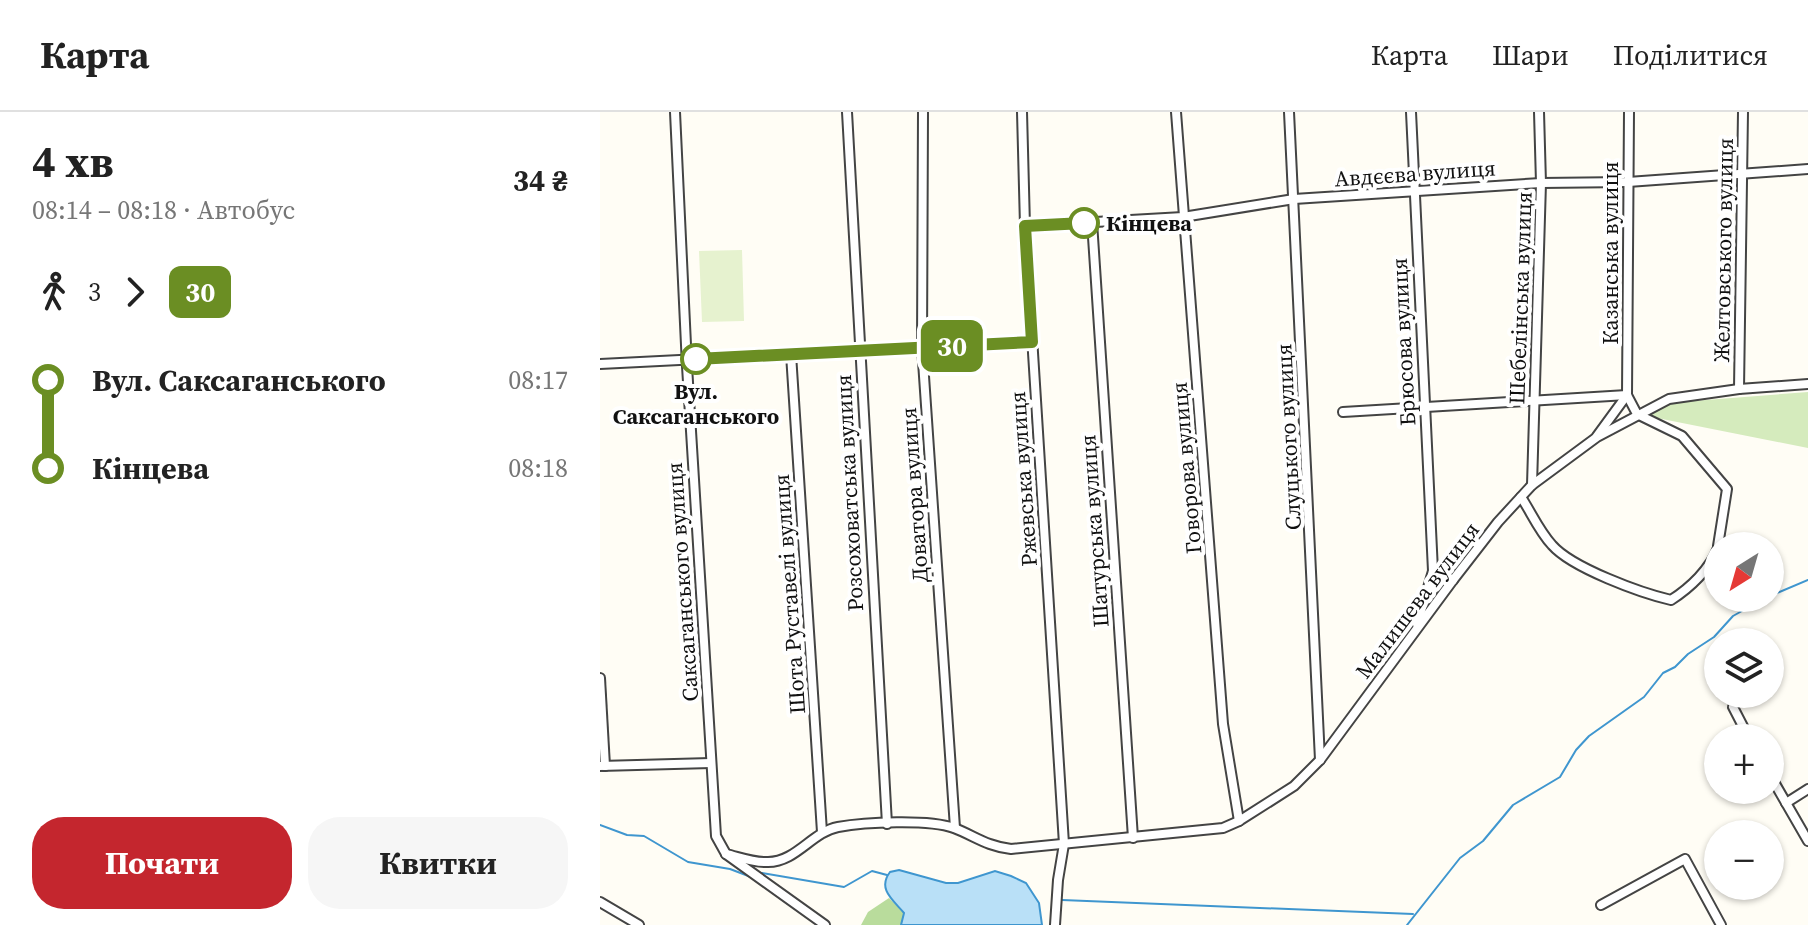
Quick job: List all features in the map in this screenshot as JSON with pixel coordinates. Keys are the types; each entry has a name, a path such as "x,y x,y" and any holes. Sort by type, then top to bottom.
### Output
{"street":[{"name":"Саксаганського вулиця","path":"675,112 716,836 726,854"},
{"name":"Розсоховатська вулиця","path":"847,112 887,824"},
{"name":"Доватора вулиця","path":"923,112 922,347 955,828"},
{"name":"Ржевська вулиця","path":"1022,112 1025,226 1064,844 1055,925"},
{"name":"Говорова вулиця","path":"1176,112 1207,483 1223,724 1239,821"},
{"name":"Слуцького вулиця","path":"1289,112 1320,760"},
{"name":"Брюсова вулиця","path":"1411,112 1433,571 1415,632"},
{"name":"Шебелінська вулиця","path":"1532,485 1541,183 1539,112"},
{"name":"Казанська вулиця","path":"1629,112 1627,395 1637,414"},
{"name":"Желтовського вулиця","path":"1739,389 1743,112"},
{"name":"Авдєєва вулиця","path":"1025,226 1183,217 1294,199 1541,183 1628,182 1808,169"},
{"name":"Шатурська вулиця","path":"1092,222 1133,838"},
{"path":"600,364 1032,342"},
{"name":"Шота Руставелі вулиця","path":"791,354 822,832"},
{"name":"Малишева вулиця","path":"822,832 839,827 929,822 955,828 995,847 1011,849 1206,831 1239,821 1294,786 1320,760 1453,580 1532,485 1597,437 1669,399 1739,389 1808,384"},
{"path":"1343,412 1627,395"},
{"path":"1597,437 1627,395"},
{"path":"1637,414 1682,436 1727,489 1720,532"},
{"path":"1521,497 1546,537 1563,555 1583,567 1647,594 1671,600 1685,591 1704,570"},
{"path":"1433,571 1453,580"},
{"path":"600,678 602,766 711,763"},
{"path":"1321,732 1342,732"},
{"path":"1786,803 1808,789"},
{"path":"1784,800 1808,841"},
{"path":"726,854 769,862 794,853 822,832"},
{"path":"726,854 825,925"},
{"path":"1601,905 1685,859 1721,925"},
{"path":"600,902 639,925"}],"green space":[{"path":"742,250 744,321 702,322 699,251"},
{"path":"1808,392 1808,448 1637,414 1667,403"},
{"path":"889,898 904,913 901,925 861,925 868,912"}],"water":[{"path":"899,870 946,883 958,883 995,871 1011,876 1026,883 1039,903 1042,925 901,925 904,913 888,894 885,884 890,872"}],"waterway":[{"path":"1784,590 1808,580"},
{"path":"1407,925 1460,858 1483,841 1513,805 1560,777 1576,750 1589,736 1644,697 1663,673 1714,637 1740,612"},
{"path":"600,825 627,835 644,836 688,862 730,869 751,877"},
{"path":"762,873 844,887 872,871 887,875"},
{"path":"1062,900 1413,914"}],"bus line":[{"name":"30","path":"696,359 1032,342 1025,226 1084,223"}],"place":[{"name":"Кінцева","path":"1084,223"},
{"name":"Вул. Саксаганського","path":"696,359"}]}
